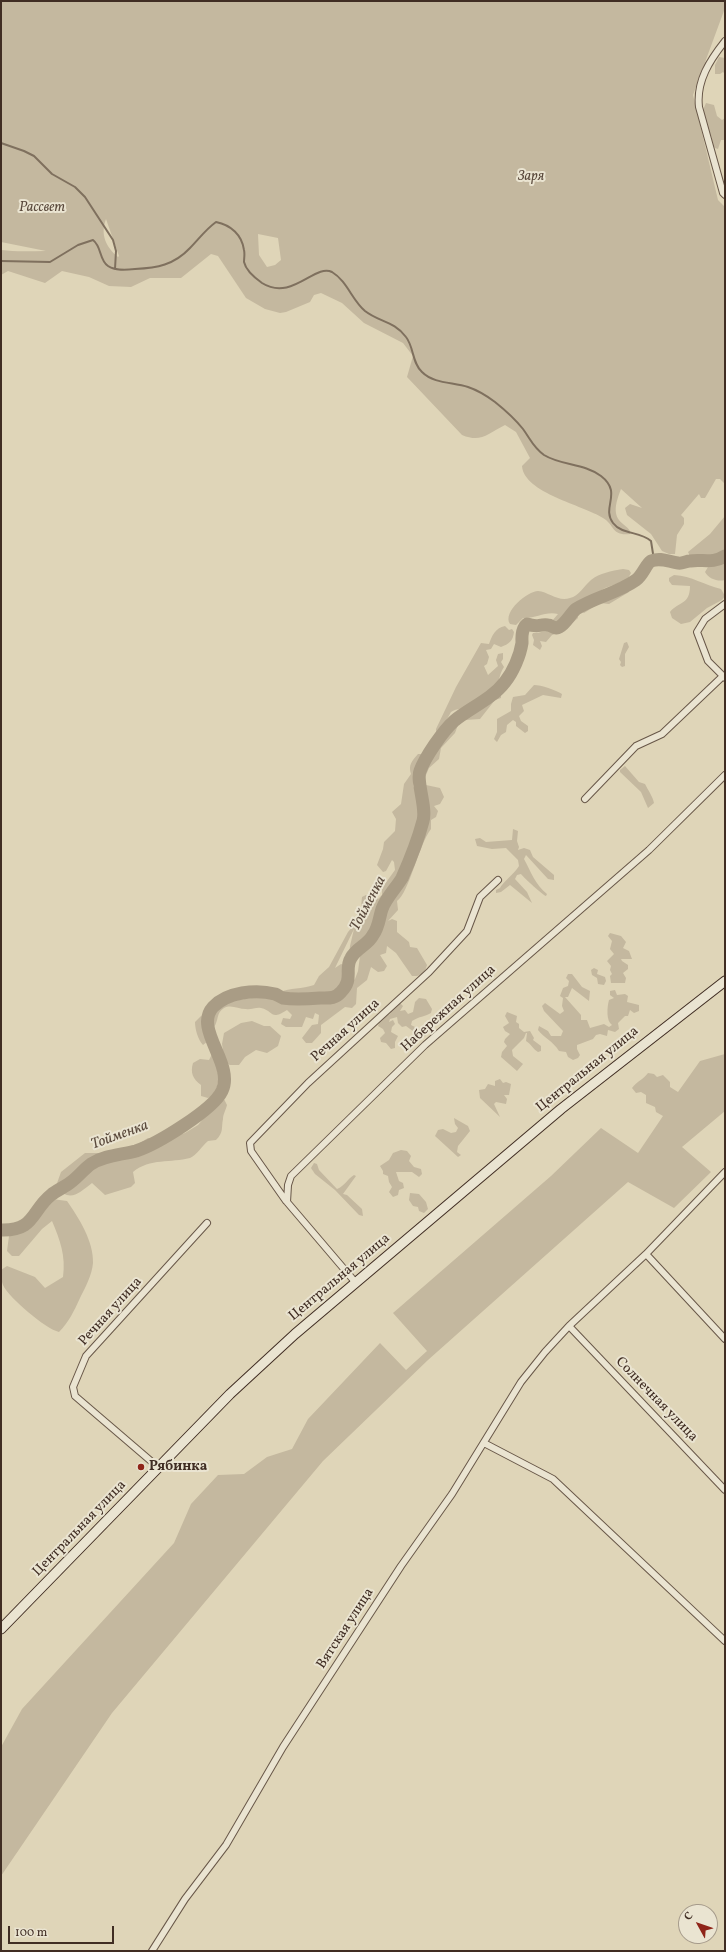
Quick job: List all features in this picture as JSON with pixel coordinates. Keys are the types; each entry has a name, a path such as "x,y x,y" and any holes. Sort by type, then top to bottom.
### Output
{"street":[{"path":"725,41 712,60 698,93 699,106 723,193 725,194"},
{"path":"585,799 636,746 662,734 724,677 708,661 697,632 705,619 725,604"},
{"name":"Набережная улица","path":"287,1202 288,1185 291,1176 425,1045 649,850 725,775"},
{"name":"Речная улица","path":"287,1202 251,1151 250,1144 308,1083 429,972 467,931 480,897 498,880"},
{"name":"Центральная улица","path":"1,1629 257,1368 561,1109 725,981"},
{"name":"Вятская улица","path":"152,1951 185,1900 226,1845 283,1747 401,1566 452,1494 521,1382 545,1352 569,1326 646,1254 725,1172"},
{"path":"287,1202 356,1283"},
{"name":"Речная улица","path":"159,1468 75,1396 73,1387 86,1356 207,1223"},
{"path":"646,1254 725,1339"},
{"name":"Солнечная улица","path":"569,1326 725,1490"},
{"path":"484,1443 553,1479 725,1641"}],"green space":[{"name":"Заря","path":"1,1 725,1 725,8 693,95 718,200 725,207 725,484 720,479 716,479 705,498 701,498 699,494 681,515 684,518 684,524 677,535 675,554 669,554 662,551 651,534 627,515 625,508 630,504 642,508 621,489 616,504 616,512 619,520 630,531 630,534 616,532 603,518 543,491 533,484 525,475 522,466 530,458 516,432 505,425 479,438 462,435 407,377 413,356 403,343 364,323 342,303 321,293 314,295 310,302 286,312 280,313 265,309 246,298 218,256 211,254 181,278 150,278 131,287 109,286 89,277 62,271 45,283 8,271 1,275 1,250 46,251 1,242","holes":["106,219 119,256 118,257 110,249 105,240 104,225","258,234 278,238 281,260 275,265 267,267 259,255"]},
{"path":"719,57 725,58 725,74 723,72 720,74 715,74 715,65"},
{"path":"706,103 714,105 717,116 722,120 725,118 725,140 721,140 718,149 715,148 712,143 711,135 702,116"},
{"path":"725,516 725,580 719,581 711,578 705,572 708,567 713,565 713,561 695,559 690,556 688,552 710,534"},
{"path":"623,569 629,570 631,573 627,580 605,588 574,608 555,626 547,623 552,621 558,614 553,613 523,618 516,625 510,624 508,619 513,608 528,594 538,591 561,599 570,598 579,593 588,582 594,578 606,573"},
{"path":"674,575 687,577 721,589 725,596 722,600 707,608 690,622 681,624 672,618 670,612 686,600 690,592 690,586 672,585 669,578"},
{"path":"624,589 628,589 629,592 609,604 600,603 584,613 579,611 577,614 578,618 570,625 563,626 558,633 552,635 546,642 540,641 542,646 540,650 533,645 533,633 550,630 556,631 580,608 587,606 594,601 601,600 605,596 622,592"},
{"path":"505,626 509,630 512,629 514,632 513,638 510,642 501,647 494,644 491,649 486,650 489,657 487,664 484,666 488,675 498,666 496,660 498,654 503,653 503,659 501,662 504,667 495,690 467,707 451,712 440,732 436,734 436,729 456,687 481,643 489,644 496,630"},
{"path":"627,642 629,647 625,654 625,666 622,667 619,659 624,643"},
{"path":"534,685 559,692 562,694 561,698 543,695 522,705 524,711 519,716 521,721 528,726 528,731 525,733 516,726 516,722 513,720 507,725 506,732 501,735 497,742 494,739 497,732 497,719 511,711 513,697 525,695"},
{"path":"501,691 501,698 495,700 480,719 465,720 458,725 455,733 441,748 439,759 429,768 423,782 426,785 440,788 444,797 440,804 434,806 438,811 436,817 431,820 431,829 422,845 406,888 397,901 398,910 388,921 392,919 397,921 397,932 409,942 410,947 417,948 427,965 424,974 412,976 396,953 387,946 386,953 380,955 387,966 384,971 378,972 371,967 367,980 357,988 356,1004 352,1008 345,1007 321,1025 321,1033 312,1043 306,1043 302,1038 312,1025 318,1024 319,1015 315,1013 313,1019 306,1017 302,1027 286,1027 281,1024 283,1018 290,1019 292,1015 287,1010 275,1015 261,1008 248,1009 229,1006 221,1010 214,1027 209,1018 212,1011 231,1002 272,994 286,1002 298,1000 308,1005 313,1000 323,999 329,1002 338,999 346,992 347,986 355,979 358,971 360,956 375,940 385,905 403,877 426,822 429,805 425,793 420,787 422,771 459,719 474,712 479,706"},
{"path":"434,737 436,738 414,775 413,786 420,799 421,815 400,875 365,939 349,956 354,929 335,968 341,964 344,965 342,984 338,990 324,996 283,997 279,995 280,992 314,985 319,976 329,967 348,932 360,918 362,897 366,895 375,895 378,899 382,895 382,888 395,870 394,862 392,860 386,871 383,872 377,865 384,842 395,831 396,819 392,812 401,804 404,784 411,774 410,766 412,761 418,754 422,754 427,750"},
{"path":"625,766 639,782 645,784 653,798 654,803 648,808 641,792 620,772 620,770"},
{"path":"513,829 518,831 518,850 524,848 530,850 533,857 554,875 554,880 548,879 526,855 524,859 531,873 539,886 547,894 546,896 541,893 521,874 517,875 515,879 527,892 532,903 510,885 501,892 496,893 496,890 500,888 519,866 518,860 506,848 492,849 477,846 475,839 480,838 486,842 512,840"},
{"path":"610,933 621,936 626,942 623,948 629,951 632,959 621,959 628,965 628,969 623,973 626,978 625,983 611,983 611,966 607,961 614,954 610,949 612,941 608,936"},
{"path":"594,968 598,970 597,974 605,977 606,981 604,985 598,984 597,978 592,975 591,970"},
{"path":"568,974 572,974 582,987 590,991 589,1001 572,988 568,997 565,997 581,1015 581,1020 587,1020 590,1028 604,1024 609,1027 612,1025 609,1020 608,1006 609,1000 614,998 610,995 610,991 615,990 617,995 625,994 628,996 627,1002 639,1005 639,1011 634,1013 630,1010 628,1016 625,1016 618,1023 619,1029 615,1032 608,1030 607,1036 600,1034 596,1035 593,1039 577,1045 580,1055 578,1058 573,1060 568,1057 566,1052 559,1051 538,1030 539,1026 548,1031 551,1036 561,1036 563,1031 544,1011 542,1006 545,1003 560,1014 564,1011 562,1006 563,998 560,996 563,988 568,986 569,981 566,978"},
{"path":"419,998 426,999 432,1009 431,1013 412,1021 411,1025 423,1031 426,1036 421,1037 406,1026 402,1027 398,1023 397,1017 390,1019 389,1022 393,1020 395,1024 392,1027 391,1032 398,1036 395,1042 395,1048 391,1049 386,1043 381,1042 380,1038 385,1033 383,1029 378,1026 380,1020 390,1014 393,1006 400,1003 403,1006 400,1011 405,1010 408,1014 413,1012 415,1002"},
{"path":"507,1012 517,1016 516,1022 519,1024 519,1028 524,1032 530,1031 534,1038 533,1040 541,1046 541,1051 536,1051 526,1041 526,1033 524,1038 512,1050 513,1056 523,1064 517,1071 501,1057 502,1052 507,1046 504,1042 505,1039 510,1034 505,1031 503,1027 509,1023 505,1016"},
{"path":"201,1016 207,1020 205,1028 208,1041 203,1045 198,1037 195,1025 195,1022"},
{"path":"252,1021 264,1026 270,1026 281,1036 278,1046 267,1053 256,1050 245,1057 239,1065 230,1065 225,1062 222,1044 224,1033 241,1023"},
{"path":"212,1054 218,1070 218,1085 214,1095 208,1098 201,1096 201,1085 194,1078 192,1070 193,1063 200,1059 209,1060"},
{"path":"725,1054 725,1111 682,1147 711,1172 674,1208 628,1182 428,1360 323,1461 112,1713 1,1876 1,1747 22,1709 174,1543 191,1504 218,1475 244,1474 267,1457 292,1449 308,1419 380,1343 406,1370 427,1351 393,1313 551,1176 601,1128 638,1153 663,1116 656,1112 655,1107 646,1103 646,1095 641,1092 636,1093 632,1088 648,1073 654,1074 657,1077 663,1075 670,1082 670,1087 678,1092 700,1061"},
{"path":"500,1079 503,1083 506,1082 511,1084 509,1095 504,1095 507,1099 506,1104 496,1102 494,1104 500,1117 480,1098 479,1090 485,1089 488,1084 495,1086 495,1081"},
{"path":"224,1099 227,1105 223,1115 222,1130 220,1135 216,1140 208,1141 192,1157 146,1165 133,1172 135,1183 131,1187 105,1195 92,1183 74,1195 65,1194 56,1186 61,1172 85,1153 107,1153 135,1146 148,1138 163,1140 185,1133 198,1125 212,1109"},
{"path":"454,1118 468,1126 470,1131 458,1146 457,1152 461,1155 458,1157 435,1136 438,1130 443,1129 451,1133 456,1132 458,1128 455,1124"},
{"path":"401,1150 407,1151 411,1156 409,1161 414,1167 421,1169 422,1174 419,1177 412,1172 396,1172 399,1181 403,1183 404,1188 399,1190 398,1195 393,1197 389,1192 392,1187 388,1176 383,1174 380,1166 389,1160 393,1153"},
{"path":"314,1163 317,1164 319,1170 337,1189 354,1175 356,1176 343,1194 347,1195 362,1209 363,1216 359,1215 335,1190 315,1174 311,1168"},
{"path":"410,1193 419,1194 426,1202 428,1209 424,1213 419,1211 418,1207 413,1206 409,1200"},
{"path":"52,1199 67,1201 85,1230 93,1255 93,1263 88,1281 71,1316 59,1332 53,1330 37,1319 12,1297 3,1285 1,1270 7,1266 35,1277 45,1288 63,1277 64,1262 62,1248 52,1221 42,1229 19,1256 12,1256 7,1251 9,1236 32,1225"}],"waterway":[{"path":"1,143 34,156 52,174 75,187 85,197 113,240 116,251 115,269"},
{"path":"1,261 50,262 78,245 93,240 98,246 103,260 111,268 124,270 143,269 165,264 178,258 184,254 205,231 216,222 231,228 238,235 243,245 245,265 251,274 257,279 273,288 283,288 293,285 325,271 332,272 342,280 360,307 370,315 396,328 406,337 409,341 416,364 427,376 438,381 462,385 482,393 506,411 544,455 551,459 587,469 601,476 610,488 611,494 609,511 613,523 621,529 642,536 651,541 654,560"},
{"name":"Тойменка","path":"1,1230 12,1229 26,1224 51,1195 71,1182 91,1164 107,1157 136,1151 157,1141 184,1126 217,1099 222,1091 225,1081 220,1058 210,1036 208,1016 213,1007 219,1002 234,995 251,992 275,994 283,998 297,999 332,998 341,992 347,983 348,966 351,958 375,932 384,905 402,878 416,843 424,816 419,781 422,765 435,744 450,725 460,716 481,703 500,688 511,674 521,648 523,630 527,624 534,626 549,625 554,628 559,627 576,609 636,580 651,561 662,560 681,563 688,561 716,560 725,556"}],"place":[{"name":"Рябинка","path":"141,1467"}],"park label":[{"name":"Рассвет","path":"42,208"}]}
